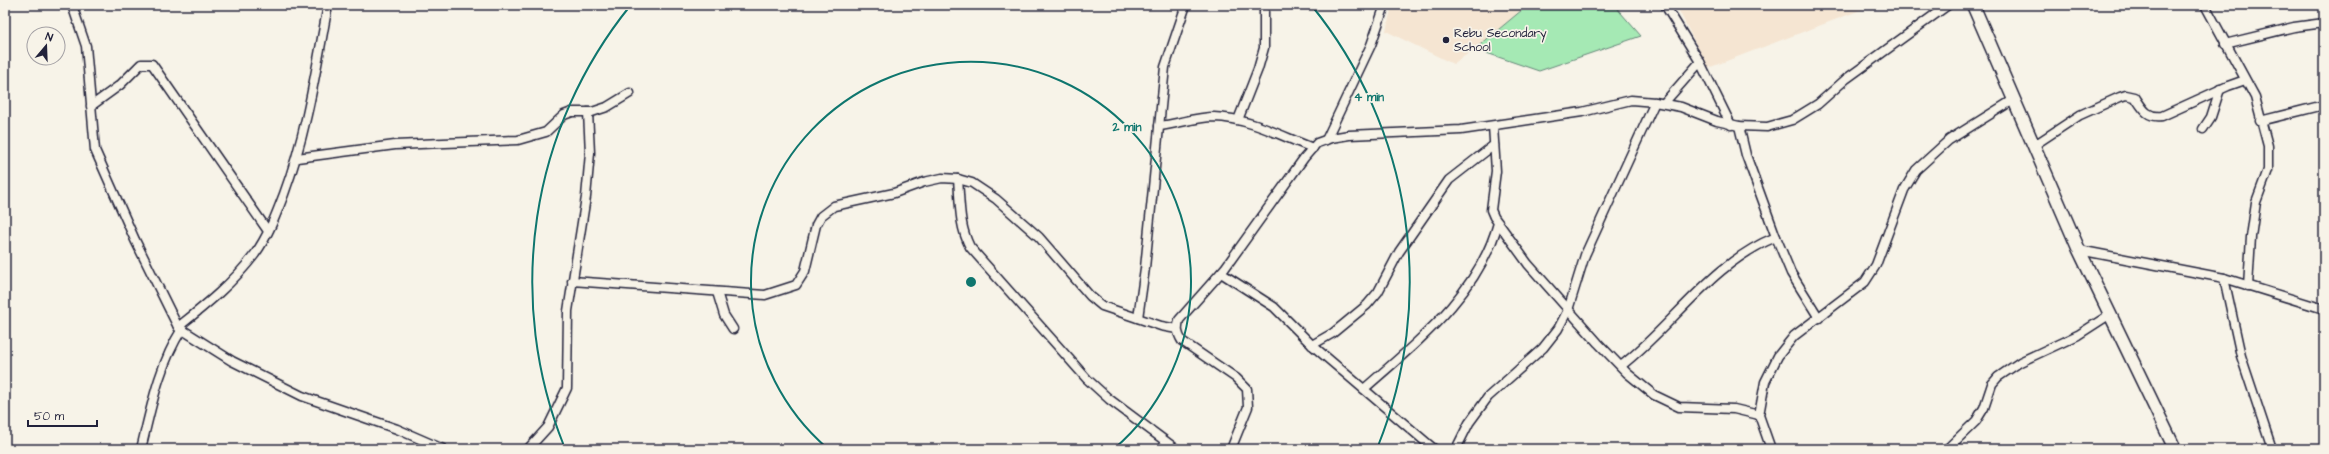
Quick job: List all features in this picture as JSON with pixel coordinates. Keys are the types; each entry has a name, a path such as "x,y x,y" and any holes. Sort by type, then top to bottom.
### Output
{"main road":[{"path":"1973,5 2079,250 2109,315 2175,449"}],"street":[{"path":"72,5 86,46 95,150 135,240 180,328 201,344 302,396 397,429 442,449"},
{"path":"141,449 160,378 170,349 180,328 233,281 256,253 268,231 297,158 309,112 328,5"},
{"path":"1138,318 1145,268 1165,67 1186,5"},
{"path":"1238,120 1258,69 1264,48 1264,5"},
{"path":"1326,140 1371,45 1385,5"},
{"path":"1665,5 1700,62 1735,126 1776,237 1791,273 1819,318"},
{"path":"1231,449 1248,407 1247,389 1236,378 1182,341 1177,328 1179,320 1221,273 1268,206 1317,143 1349,134 1461,130 1492,126 1582,112 1631,100 1659,103 1735,126 1767,127 1792,120 1818,104 1846,79 1948,5"},
{"path":"2205,5 2254,97 2268,146 2268,170 2256,202 2251,237 2248,286"},
{"path":"2225,44 2294,27 2324,23"},
{"path":"1456,449 1479,408 1507,379 1543,348 1558,329 1568,310 1585,255 1659,103 1700,62"},
{"path":"91,106 120,85 141,64 152,64 268,231"},
{"path":"2033,146 2074,118 2126,95 2135,98 2145,112 2155,117 2162,116 2220,89 2245,80"},
{"path":"2203,129 2212,117 2220,89"},
{"path":"297,158 395,145 518,140 546,132 564,115 572,112 588,112 607,107 630,93"},
{"path":"1771,449 1758,415 1765,382 1778,356 1794,336 1864,282 1876,265 1904,190 1916,170 1949,140 2013,100"},
{"path":"2260,121 2324,105"},
{"path":"528,449 548,427 567,388 568,311 590,153 588,112"},
{"path":"1159,126 1212,117 1238,120 1313,148"},
{"path":"1492,126 1496,182 1491,210 1498,223 1528,264 1568,310 1621,366 1654,395 1679,408 1734,409 1758,415"},
{"path":"1312,345 1333,333 1367,305 1378,292 1399,252 1449,180 1494,145"},
{"path":"572,281 765,295 796,285 805,272 816,225 821,216 834,206 894,193 924,182 942,178 958,179 972,183 996,199 1039,237 1090,296 1102,306 1161,326 1177,328"},
{"path":"958,179 960,215 965,237 970,248 1087,380 1109,399 1176,449"},
{"path":"1364,389 1446,313 1462,294 1487,257 1498,223"},
{"path":"1621,366 1644,348 1713,277 1755,246 1776,237"},
{"path":"2079,250 2224,278 2324,309"},
{"path":"1221,273 1274,307 1312,345 1434,449"},
{"path":"2224,278 2241,356 2272,449"},
{"path":"717,292 724,315 733,329"},
{"path":"1947,449 1976,421 1984,408 1992,384 1998,377 2020,362 2078,335 2109,315"}],"shaded area":[{"name":"Rebu Secondary School","path":"1392,5 1528,5 1475,49 1453,64 1386,31"},
{"path":"1676,5 1874,5 1708,68"}],"green space":[{"path":"1528,5 1614,5 1641,36 1539,71 1475,49"}],"place":[{"name":"Rebu Secondary School","path":"1446,40"}]}
